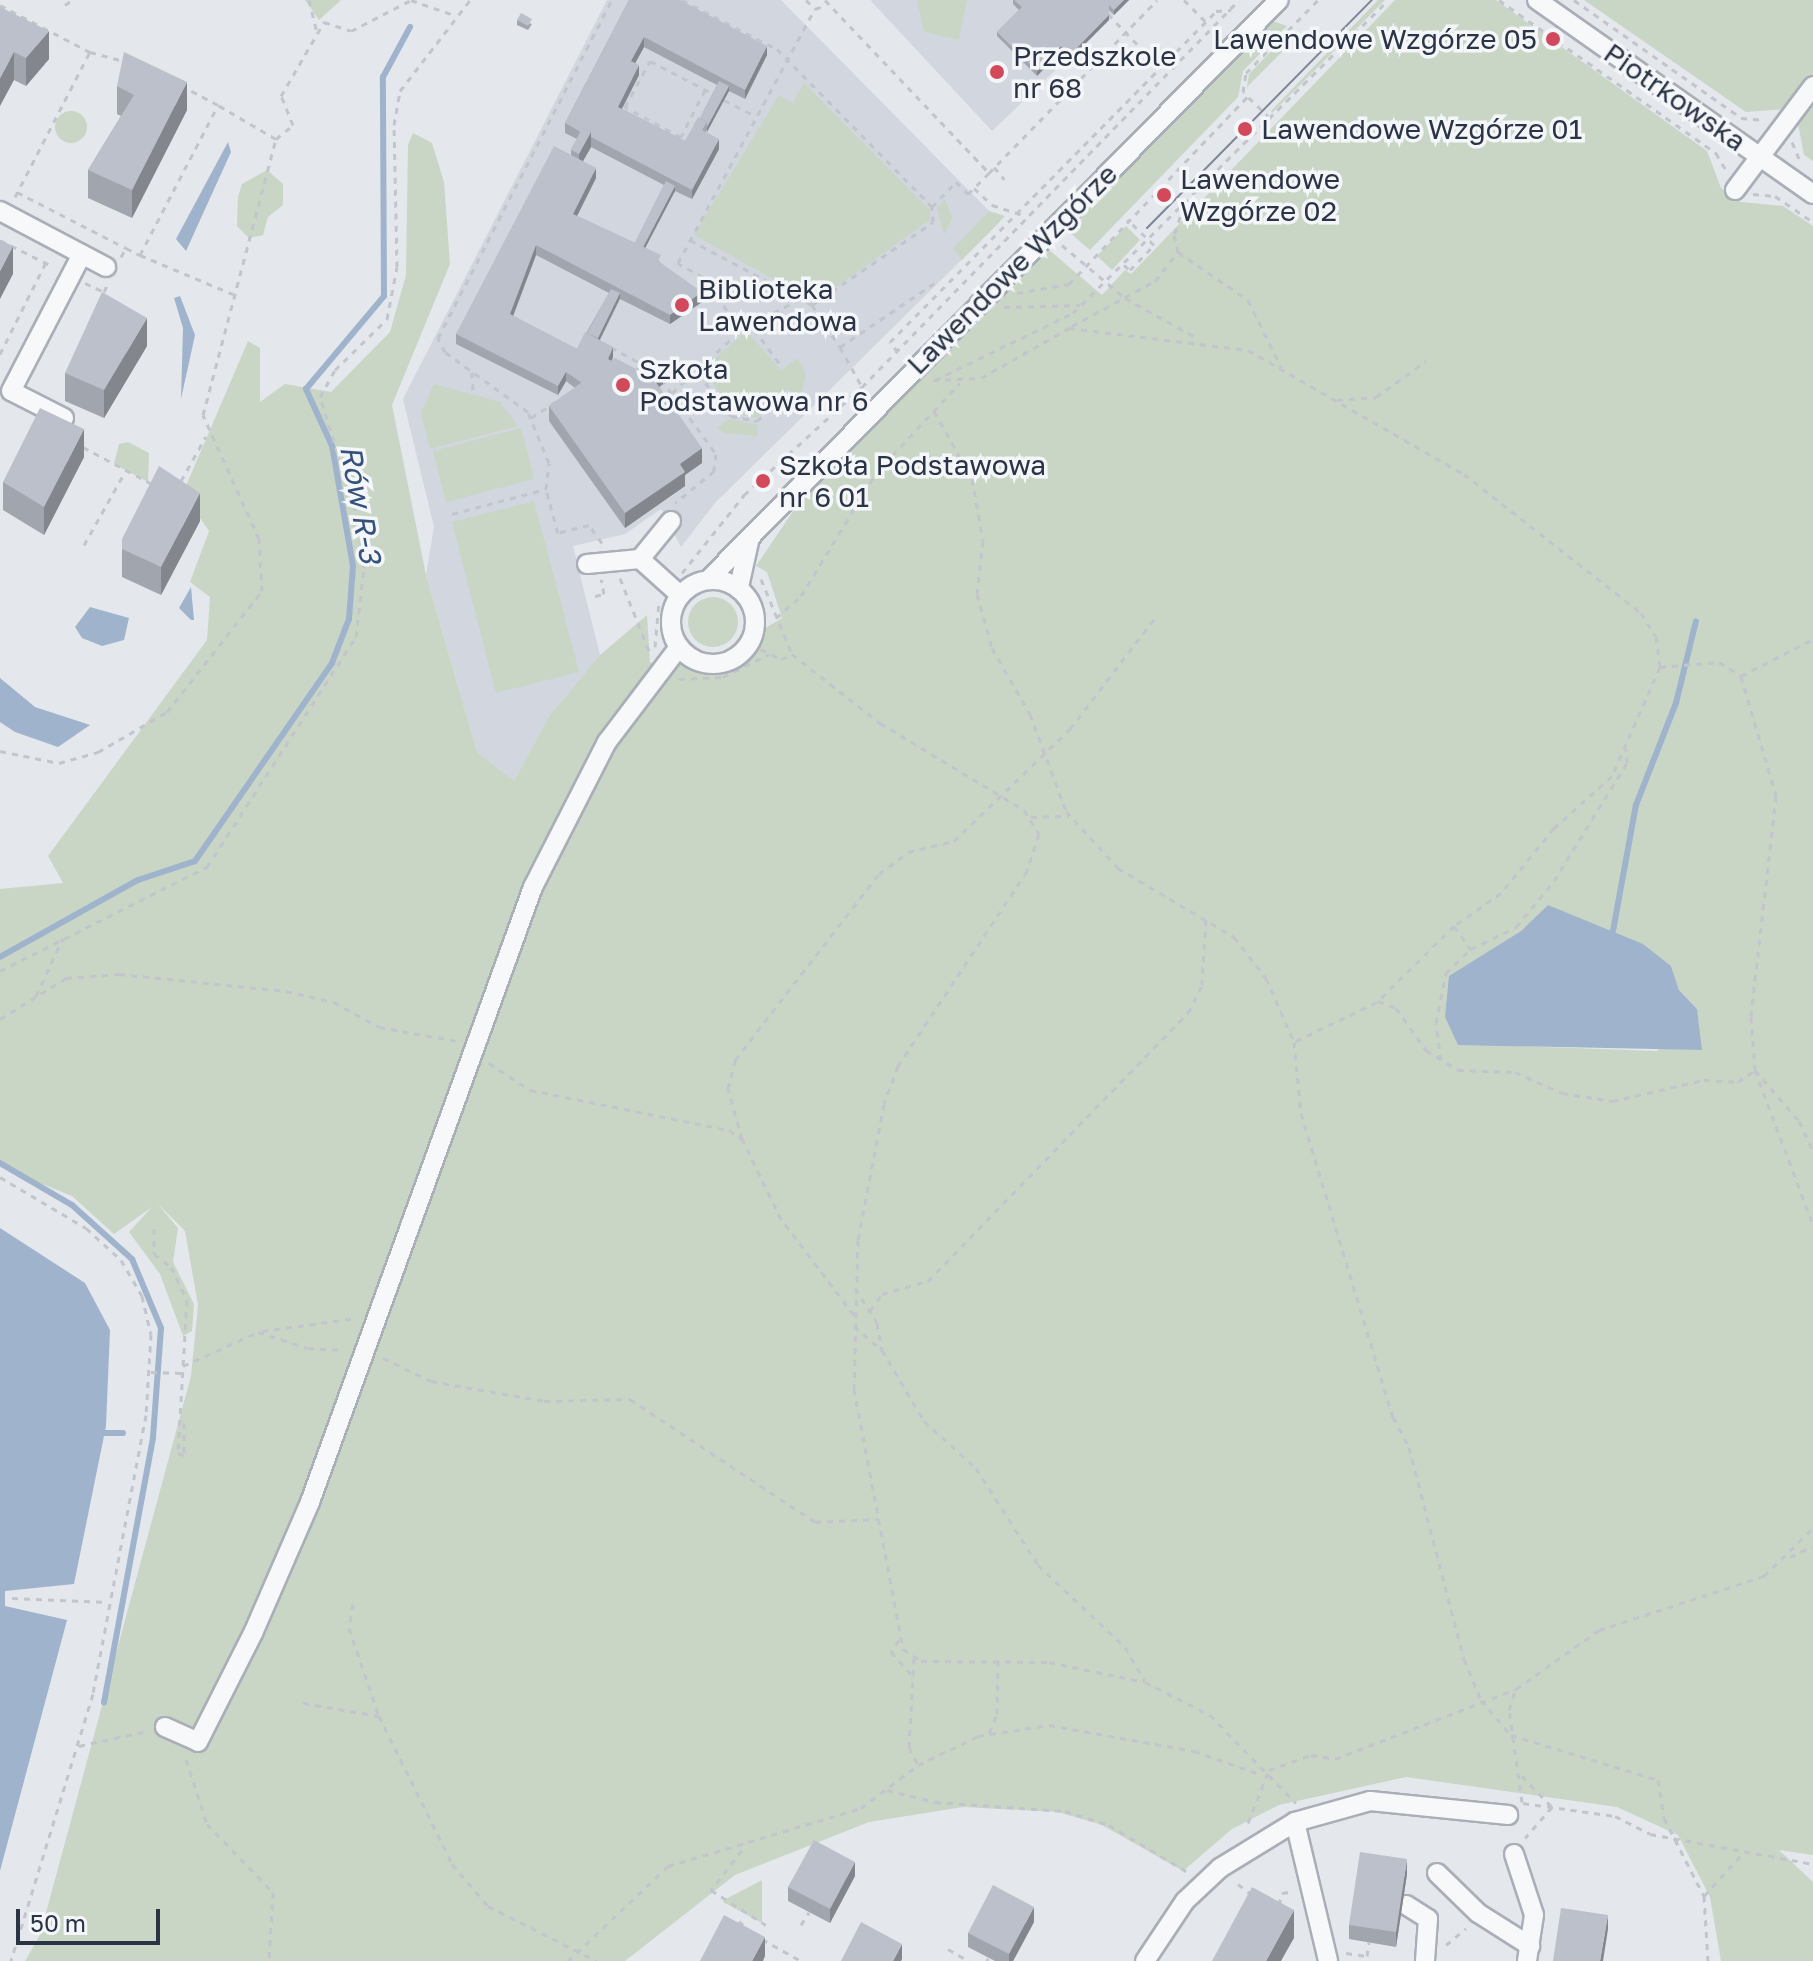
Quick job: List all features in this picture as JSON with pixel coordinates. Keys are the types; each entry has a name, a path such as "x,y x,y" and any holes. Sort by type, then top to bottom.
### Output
{"street":[{"name":"Lawendowe Wzgórze","path":"672,595 709,579 749,542 1279,0"},
{"name":"Piotrkowska","path":"1537,0 1813,194"},
{"path":"1738,189 1813,86"},
{"path":"3,213 106,267"},
{"path":"64,418 11,391 82,254"},
{"path":"640,559 667,517"},
{"path":"640,559 672,595 670,621 679,647 715,664 750,644 755,613 741,578 749,542"},
{"path":"587,564 640,559"},
{"path":"709,579 741,578"},
{"path":"165,1727 198,1742 289,1552 473,1050 557,834 656,668 679,647"},
{"path":"1145,1961 1185,1901 1220,1868 1295,1822 1370,1801 1515,1809"},
{"path":"1295,1822 1334,1954"},
{"path":"1517,1860 1534,1915 1528,1954"},
{"path":"1437,1873 1478,1913 1528,1954"},
{"path":"1406,1905 1428,1919 1425,1961"}],"path":[{"path":"65,5 72,0"},
{"path":"309,0 317,33"},
{"path":"0,751 34,763 98,752 167,712 257,606 264,575 259,539 207,435 203,415 276,139 293,125 281,96 317,33 328,22 351,31 411,0 454,15"},
{"path":"0,971 207,867 356,637 363,593 359,522 320,397 335,370 387,319 397,267 394,125 400,91 454,15 470,0"},
{"path":"612,0 440,330 440,346 531,418 549,463 546,489 558,533 589,525 596,539 613,547"},
{"path":"682,0 783,57 932,207 933,222 812,305"},
{"path":"806,0 815,9"},
{"path":"932,207 956,182 968,194 1157,0"},
{"path":"1184,0 1206,22"},
{"path":"680,576 744,495 898,352 1239,0"},
{"path":"1270,118 1248,96 1246,73 1318,0"},
{"path":"935,380 1080,305 1388,0"},
{"path":"1499,0 1716,153 1738,189 1775,196 1813,222"},
{"path":"1574,0 1741,118 1767,120"},
{"path":"741,330 703,277 678,263 783,57 815,9 826,3 989,173"},
{"path":"0,5 90,52 129,62"},
{"path":"898,352 890,342 1020,214 1206,22 1231,10"},
{"path":"1108,14 1137,44"},
{"path":"3,213 90,52"},
{"path":"705,90 681,137 625,107 650,61 714,94"},
{"path":"180,85 276,139"},
{"path":"1085,265 1248,96"},
{"path":"724,100 753,115"},
{"path":"140,255 218,105"},
{"path":"1789,135 1800,161"},
{"path":"994,167 1004,179"},
{"path":"974,188 992,205 1020,214"},
{"path":"17,192 140,255 234,294"},
{"path":"1184,205 1174,235 1178,252 1248,300 1281,367"},
{"path":"1124,264 1130,270 1150,249 1148,239 1127,219"},
{"path":"690,239 812,305 862,387"},
{"path":"1062,245 1125,298 1200,340"},
{"path":"106,267 114,271 126,248"},
{"path":"776,618 801,596 876,473 961,382 1155,281 1178,252"},
{"path":"0,354 45,263"},
{"path":"840,347 936,282"},
{"path":"672,393 698,373 741,330 754,329 800,299"},
{"path":"996,308 1080,305"},
{"path":"1069,328 1200,340 1248,350 1281,367 1464,474 1641,613 1656,637 1660,667 1612,776 1554,828 1507,886 1454,926 1378,1001 1294,1042"},
{"path":"754,329 782,367"},
{"path":"605,344 655,370 716,454 714,471 667,517"},
{"path":"1337,400 1376,397 1426,361"},
{"path":"472,372 473,394"},
{"path":"698,373 731,416 757,421 787,394"},
{"path":"922,380 961,382"},
{"path":"531,418 573,389"},
{"path":"934,411 972,479 983,541 977,594 992,648 1030,714 1043,754 1071,817 1118,868 1206,917 1255,960 1294,1042 1314,1167 1393,1417 1409,1447 1434,1558 1481,1700 1511,1735 1652,1773 1673,1838 1704,1896 1708,1961"},
{"path":"174,496 207,435"},
{"path":"76,444 161,489"},
{"path":"84,545 126,470"},
{"path":"452,514 546,489"},
{"path":"617,570 661,680 723,677 770,654 792,654"},
{"path":"741,578 760,576 792,654 880,723 1031,817 1039,834 1027,871 919,1027 889,1091 855,1287 854,1389 899,1640 914,1658 909,1747 918,1765"},
{"path":"656,668 653,610 672,595"},
{"path":"854,1315 781,1219 742,1139 728,1089 735,1060 879,874 908,852 954,841 1043,754 1124,664 1154,619"},
{"path":"1741,676 1813,639"},
{"path":"750,644 770,654"},
{"path":"1660,667 1719,662 1741,676 1776,796 1751,1017 1755,1070 1813,1225"},
{"path":"1441,1060 1441,983 1471,949 1516,927 1568,863 1627,763 1626,748"},
{"path":"1031,817 1071,817"},
{"path":"870,1311 882,1294 928,1281 1188,1013 1202,985 1206,917"},
{"path":"1454,926 1471,949"},
{"path":"35,997 63,938"},
{"path":"0,1019 35,997 87,975 229,981 334,1002 379,1027 473,1050 530,1090 729,1130 742,1139"},
{"path":"1378,1001 1396,1008 1441,1060 1458,1070 1515,1072 1562,1093 1612,1101 1704,1080 1738,1082 1755,1070"},
{"path":"1755,1070 1799,1121 1813,1151"},
{"path":"0,1177 86,1228 121,1260 142,1296 154,1372 79,1746 11,1961"},
{"path":"154,1228 154,1254 171,1267 187,1300 183,1366 186,1457"},
{"path":"855,1287 870,1311 882,1350 924,1421 976,1468 1038,1565 1125,1647 1145,1682"},
{"path":"183,1366 258,1332 378,1315"},
{"path":"854,1326 882,1350"},
{"path":"258,1332 308,1348 395,1360 431,1381 544,1401 630,1399 815,1522 877,1519"},
{"path":"154,1372 183,1373"},
{"path":"1787,1559 1813,1528"},
{"path":"1248,1823 1262,1775 1269,1770 1311,1755 1335,1759 1516,1689 1599,1630 1764,1576 1787,1559 1813,1546"},
{"path":"12,1598 108,1602"},
{"path":"353,1604 349,1628 379,1716 472,1891 597,1961"},
{"path":"899,1640 891,1652 913,1676"},
{"path":"914,1658 998,1660 1145,1682 1210,1715 1269,1770 1296,1801"},
{"path":"989,1734 997,1714 998,1660"},
{"path":"1516,1689 1511,1735 1522,1776 1515,1809 1552,1807 1615,1816 1673,1838 1813,1864"},
{"path":"303,1703 379,1716"},
{"path":"568,1961 668,1866 745,1848 861,1808 918,1765 989,1734 1049,1725 1194,1751 1262,1775"},
{"path":"79,1746 165,1727"},
{"path":"198,1742 184,1766 196,1803 240,1865 273,1892 269,1961"},
{"path":"1522,1776 1552,1807"},
{"path":"887,1790 935,1802 1065,1811 1109,1825 1186,1871"},
{"path":"1517,1860 1528,1832 1552,1807"},
{"path":"745,1848 710,1887 728,1907 766,1925"},
{"path":"1704,1896 1745,1851"},
{"path":"1238,1884 1256,1897"},
{"path":"1278,1911 1282,1893 1289,1892"},
{"path":"801,1925 809,1912"},
{"path":"739,1921 755,1936 799,1960"},
{"path":"1457,1938 1464,1931"},
{"path":"746,1943 755,1936"},
{"path":"1369,1942 1367,1956 1371,1961"},
{"path":"948,1949 969,1961"},
{"path":"1334,1954 1367,1956"}],"shaded area":[{"name":"Szkoła Podstawowa nr 6","path":"607,0 781,0 1000,222 715,503 681,547 661,509 625,534 573,546 600,655 549,716 514,781 477,752 426,575 434,527 403,399"},
{"name":"Przedszkole nr 68","path":"872,0 1129,0 992,131 871,1"}],"green space":[{"path":"305,0 341,0 319,20"},
{"path":"917,0 967,0 959,40 924,32"},
{"path":"1378,0 1385,0 1272,113 1271,111"},
{"path":"1395,0 1496,0 1707,151 1721,188 1741,202 1783,206 1813,226 1813,1855 1779,1850 1813,1882 1813,1961 1721,1961 1710,1897 1678,1835 1617,1807 1406,1777 1279,1805 1232,1829 1183,1871 1102,1825 1058,1812 963,1807 869,1822 735,1875 625,1961 25,1961 40,1935 191,1376 198,1305 185,1231 157,1203 178,1228 173,1262 194,1304 192,1331 183,1336 160,1274 129,1232 152,1207 114,1234 72,1196 0,1167 0,889 63,883 48,856 207,640 210,597 190,582 209,531 183,493 248,341 260,348 260,402 285,384 331,392 390,332 406,275 408,145 413,133 432,143 444,182 450,264 392,405 426,575 477,752 514,781 549,716 600,655 647,615 650,662 664,670 677,661 712,674 733,670 753,652 762,630 782,618 767,572 756,566 804,495 1048,249 1102,295 1125,270 1131,274","holes":["1548,905 1671,966 1679,990 1697,1009 1657,1051 1458,1044 1449,977 1521,931"]},
{"path":"1584,0 1813,0 1813,74 1785,109 1746,112"},
{"path":"1273,21 1287,26 1243,71 1238,97 1090,250 1067,230"},
{"path":"1290,32 1287,47 1247,87 1249,74"},
{"path":"804,83 930,210 930,220 815,302 694,235 779,95 793,103"},
{"path":"1813,99 1813,161 1804,155 1797,118"},
{"path":"71,111 82,116 87,127 82,138 71,143 60,138 55,127 60,116"},
{"path":"267,170 283,184 283,205 268,217 263,235 249,238 237,226 238,197 242,184"},
{"path":"945,199 952,218 944,235 937,208"},
{"path":"989,211 1005,216 962,260 953,249"},
{"path":"1126,226 1140,240 1112,270 1097,256"},
{"path":"746,331 781,370 798,358 806,375 801,394 787,390 757,418 733,413 703,369"},
{"path":"434,384 500,402 518,426 430,449 421,413"},
{"path":"729,419 758,425 757,436 724,433 717,427"},
{"path":"521,428 534,479 446,502 433,451"},
{"path":"128,442 149,453 148,482 114,464 119,444"},
{"path":"534,501 579,672 496,693 452,522"},
{"path":"713,597 731,604 738,622 731,640 713,647 695,640 688,622 695,604"},
{"path":"762,1880 762,1923 723,1902 724,1900"}],"water":[{"path":"228,142 231,152 186,251 176,239"},
{"path":"180,296 195,335 181,399 183,328 174,298"},
{"path":"191,587 194,620 179,608"},
{"path":"90,607 129,618 124,640 102,646 82,638 75,627"},
{"path":"0,678 35,707 90,725 58,747 15,732 0,722"},
{"path":"1548,905 1643,944 1671,966 1679,990 1697,1009 1702,1050 1458,1045 1445,1017 1449,976 1521,931"},
{"path":"0,1228 85,1283 110,1330 106,1426 74,1584 5,1591 5,1606 67,1620 0,1871"}],"building":[{"path":"629,0 680,0 767,46 745,90 644,37 631,61 639,65 618,107 685,141 698,117 707,122 702,130 719,139 692,190 591,137 591,132 582,128 581,132 565,123"},
{"path":"1014,0 1124,0 1114,10 1109,5 1109,15 1070,55 1061,46 1037,71 997,32 1022,7"},
{"path":"0,7 49,31 26,58 14,52 0,78"},
{"path":"521,13 532,19 528,26 517,20"},
{"path":"124,52 187,82 132,190 88,170 134,95 117,86"},
{"path":"719,81 729,86 707,127 707,122 700,118"},
{"path":"582,128 591,132 579,154 571,150"},
{"path":"554,146 596,168 573,214 661,255 658,261 702,292 670,315 536,245 510,314 577,349 585,332 613,347 608,359 612,361 582,383 566,372 558,386 456,334"},
{"path":"666,181 675,186 643,247 635,243"},
{"path":"0,240 13,246 0,271"},
{"path":"611,289 620,293 598,338 587,333"},
{"path":"102,292 147,318 104,390 65,373"},
{"path":"615,358 636,369 648,360 663,370 653,378 702,448 680,464 685,472 625,513 549,406"},
{"path":"40,408 84,429 44,507 3,482"},
{"path":"159,466 200,493 161,567 122,549 122,539"},
{"path":"814,1840 855,1862 830,1909 788,1887"},
{"path":"1360,1852 1407,1859 1396,1932 1349,1925"},
{"path":"993,1885 1034,1907 1009,1954 968,1933"},
{"path":"1252,1887 1294,1910 1266,1961 1212,1961"},
{"path":"1561,1908 1608,1915 1600,1961 1553,1961"},
{"path":"724,1915 765,1937 752,1961 700,1961"},
{"path":"861,1922 902,1944 893,1961 841,1961"}],"waterway":[{"name":"Rów R-3","path":"0,957 138,880 195,861 332,663 349,619 353,566 332,446 306,389 384,296 383,77 410,27"},
{"path":"1613,931 1636,805 1676,703 1696,621"},
{"path":"0,1163 72,1205 132,1259 161,1328 153,1438 104,1702"},
{"path":"100,1433 123,1433"}],"tram line":[{"path":"1147,228 1372,0"}],"place":[{"name":"Lawendowe Wzgórze 05","path":"1553,39"},
{"name":"Przedszkole nr 68","path":"997,72"},
{"name":"Lawendowe Wzgórze 01","path":"1245,129"},
{"name":"Lawendowe Wzgórze 02","path":"1164,195"},
{"name":"Biblioteka Lawendowa","path":"682,305"},
{"name":"Szkoła Podstawowa nr 6","path":"623,385"},
{"name":"Szkoła Podstawowa nr 6 01","path":"763,481"}]}
